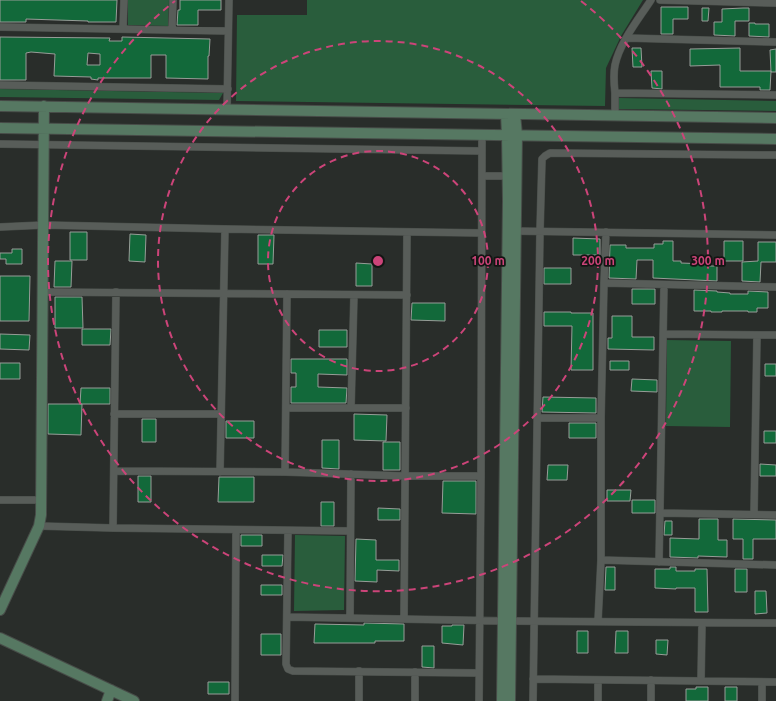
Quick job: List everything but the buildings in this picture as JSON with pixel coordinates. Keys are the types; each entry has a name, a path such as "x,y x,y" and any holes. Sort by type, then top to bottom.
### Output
{"street":[{"path":"123,29 124,0"},
{"path":"172,30 173,0"},
{"path":"227,109 229,0"},
{"path":"615,115 614,80 618,53 651,0"},
{"path":"660,0 761,1 776,3"},
{"path":"0,27 228,31"},
{"path":"627,38 776,42"},
{"path":"0,85 228,89"},
{"path":"615,93 776,95"},
{"path":"0,106 776,118"},
{"path":"0,610 39,526 42,515 44,106"},
{"path":"502,701 507,621 512,231 511,114"},
{"path":"0,128 776,140"},
{"path":"479,701 483,176 482,135"},
{"path":"512,135 508,176 512,231"},
{"path":"0,144 482,151"},
{"path":"533,701 542,159 550,153 776,155"},
{"path":"483,176 508,176"},
{"path":"0,227 44,225 482,233"},
{"path":"220,472 225,229"},
{"path":"512,231 776,235"},
{"path":"404,619 407,232"},
{"path":"598,621 601,560 601,418 606,232"},
{"path":"604,283 776,287"},
{"path":"659,562 664,284"},
{"path":"43,292 407,295"},
{"path":"113,528 116,292"},
{"path":"285,472 287,294"},
{"path":"351,408 354,295"},
{"path":"663,334 776,335"},
{"path":"754,514 756,335"},
{"path":"286,408 406,408"},
{"path":"114,414 222,414"},
{"path":"537,418 601,418"},
{"path":"114,471 285,472 405,476 481,476"},
{"path":"350,618 351,474"},
{"path":"0,500 42,500"},
{"path":"660,513 776,515"},
{"path":"39,526 350,531"},
{"path":"234,701 236,530"},
{"path":"288,531 288,617 286,664 288,669 293,671 479,673"},
{"path":"601,560 776,565"},
{"path":"288,617 507,621 776,623"},
{"path":"507,621 510,701"},
{"path":"701,681 702,623"},
{"path":"0,638 134,701"},
{"path":"359,671 359,701"},
{"path":"415,672 415,701"},
{"path":"534,679 776,682"},
{"path":"598,680 598,701"},
{"path":"651,680 651,701"},
{"path":"762,682 762,701"},
{"path":"107,701 112,690"}],"green space":[{"path":"128,0 169,0 168,26 128,25"},
{"path":"307,0 643,0 621,36 606,68 605,106 236,101 237,15 307,15"},
{"path":"0,89 223,93 219,100 0,97"},
{"path":"619,98 776,101 776,111 619,109"},
{"path":"667,340 731,341 730,427 666,426"},
{"path":"295,535 345,536 344,610 294,611"}]}
